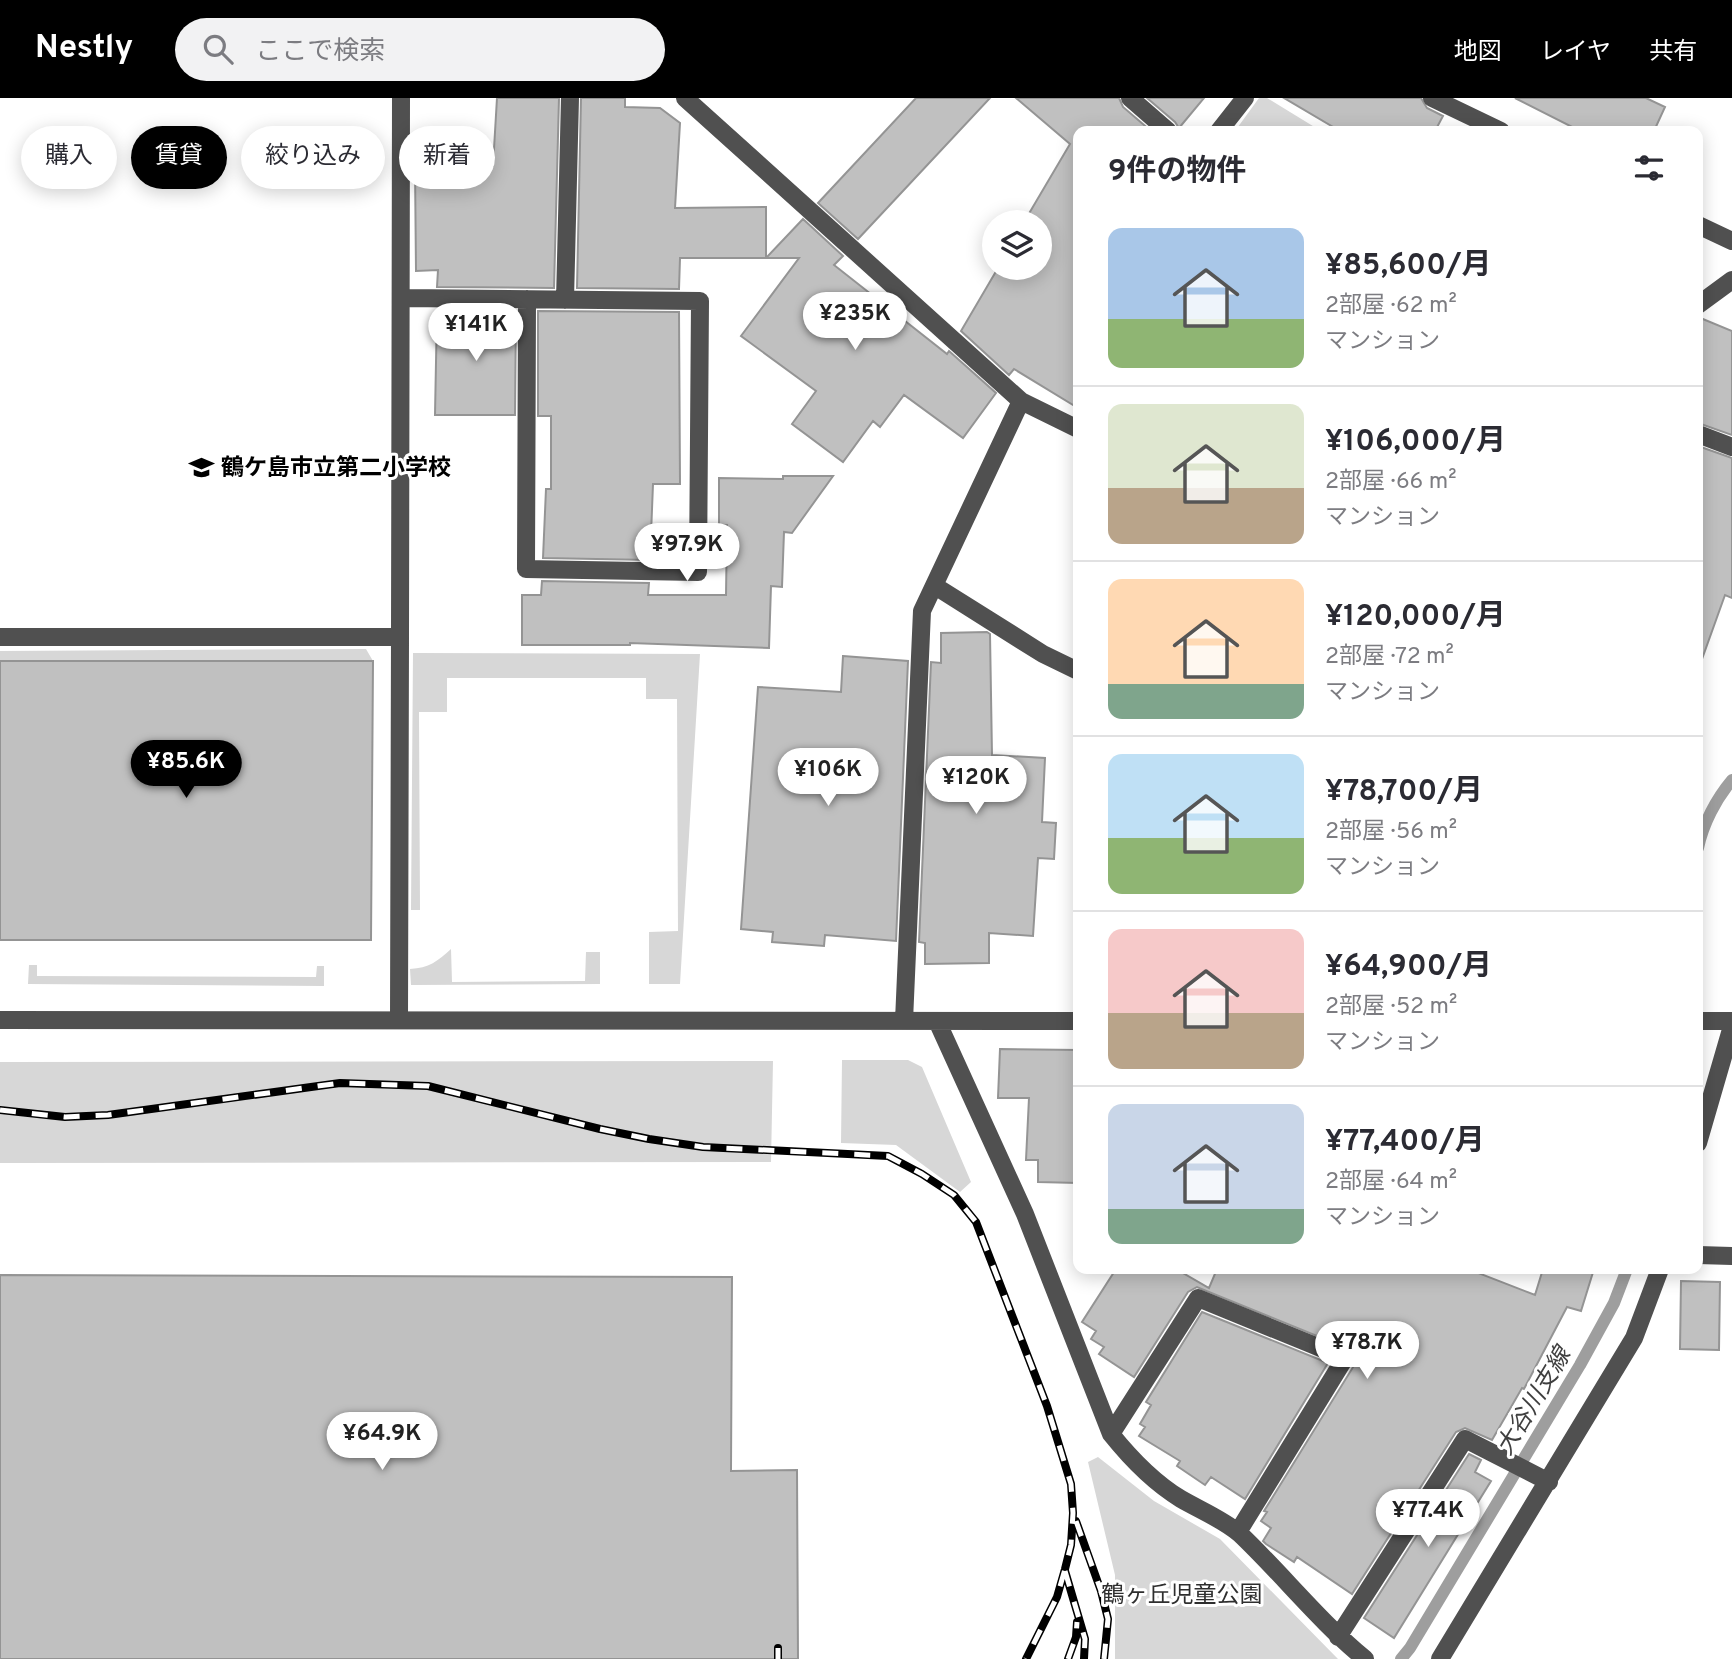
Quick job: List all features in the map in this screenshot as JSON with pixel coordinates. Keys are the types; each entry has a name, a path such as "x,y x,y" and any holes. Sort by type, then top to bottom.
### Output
{"street":[{"path":"399,1020 401,98"},
{"path":"565,300 570,98"},
{"path":"685,98 1021,401 1073,427"},
{"path":"1130,98 1162,126"},
{"path":"1223,126 1245,98"},
{"path":"1432,98 1491,126"},
{"path":"1703,227 1732,241"},
{"path":"1703,301 1732,280"},
{"path":"402,298 527,299 565,300 700,301 698,572 526,569 527,299"},
{"path":"904,1021 922,611 1021,401"},
{"path":"1703,436 1732,447"},
{"path":"935,586 1043,654 1073,669"},
{"path":"0,637 400,637"},
{"path":"0,1020 1073,1021"},
{"path":"937,1021 1025,1214 1111,1434 1134,1462 1155,1480 1178,1497 1238,1532 1338,1637 1365,1659"},
{"path":"1703,1021 1732,1023 1703,1125"},
{"path":"1703,1255 1732,1256"},
{"path":"1440,1659 1634,1338 1658,1274"},
{"path":"1111,1434 1198,1298 1345,1358 1238,1532"},
{"path":"1338,1637 1465,1439 1549,1482"}],"green space":[{"path":"1259,98 1267,98 1313,126 1239,126"},
{"path":"366,649 373,661 0,661 0,651"},
{"path":"413,653 700,654 680,984 649,984 649,932 678,931 677,699 646,699 646,678 447,678 447,712 419,712 420,910 411,910"},
{"path":"451,949 452,982 585,981 586,952 600,952 600,984 411,985 410,969 433,963"},
{"path":"29,965 37,965 37,976 316,977 317,966 324,966 324,986 28,984"},
{"path":"842,1060 908,1060 922,1067 971,1182 960,1192 896,1145 841,1143"},
{"path":"773,1061 771,1162 0,1163 0,1062"},
{"name":"鶴ヶ丘児童公園","path":"1098,1457 1154,1501 1220,1539 1338,1659 1115,1659 1115,1575 1088,1462"}],"building":[{"path":"497,98 559,98 554,288 437,287 438,270 416,271 415,189 495,189"},
{"path":"581,98 625,98 625,107 660,108 680,123 675,208 766,207 766,258 680,258 679,289 577,288"},
{"path":"916,98 990,98 858,239 818,203"},
{"path":"1016,98 1119,98 1123,107 1145,126 1073,126 1073,405 1014,369 1009,375 961,331 991,280 1052,280 1052,210 1031,210 1070,144"},
{"path":"1147,98 1204,98 1181,126"},
{"path":"1284,98 1421,98 1427,108 1443,116 1438,126 1332,126"},
{"path":"1515,98 1646,98 1665,107 1656,126 1570,126"},
{"path":"803,219 843,256 834,265 947,354 949,351 996,393 963,438 904,395 880,427 873,421 843,462 792,424 816,391 741,336 799,258 766,258"},
{"path":"437,310 516,311 515,415 435,415"},
{"path":"538,311 679,312 680,484 653,484 650,560 543,558 546,489 551,489 551,416 538,416"},
{"path":"1703,319 1732,331 1732,435 1703,425"},
{"path":"1703,448 1732,458 1732,598 1725,595 1703,656"},
{"path":"783,476 833,476 792,533 784,532 782,587 771,586 769,648 630,643 522,645 522,595 541,595 542,581 649,583 648,595 726,595 727,525 719,525 719,478 783,479"},
{"path":"941,633 990,634 992,755 1045,758 1042,822 1056,823 1054,859 1038,858 1033,936 989,933 989,963 925,964 925,943 919,942 931,662 941,663"},
{"path":"843,656 908,661 896,941 825,935 824,946 772,942 773,932 741,929 758,687 841,692"},
{"path":"0,661 373,661 371,940 0,940"},
{"path":"1000,1049 1073,1050 1073,1183 1038,1182 1038,1160 1026,1160 1029,1098 998,1098"},
{"path":"1113,1274 1185,1274 1209,1288 1215,1274 1481,1274 1535,1295 1541,1274 1592,1274 1581,1311 1567,1307 1524,1389 1522,1388 1492,1440 1465,1428 1456,1432 1352,1594 1297,1557 1294,1562 1266,1544 1263,1541 1271,1528 1261,1521 1267,1512 1264,1511 1355,1364 1354,1351 1197,1287 1188,1292 1134,1377 1099,1354 1104,1347 1091,1339 1096,1331 1082,1322"},
{"path":"0,1275 732,1277 731,1471 797,1470 798,1659 0,1659"},
{"path":"1681,1281 1720,1282 1719,1350 1680,1349"},
{"path":"1202,1312 1328,1363 1245,1499 1211,1477 1205,1485 1177,1466 1180,1461 1139,1436 1145,1427 1140,1424 1151,1405 1146,1402"},
{"path":"1469,1454 1481,1460 1475,1472 1491,1481 1394,1638 1364,1618"}],"waterway":[{"name":"大谷川支線","path":"1703,830 1711,812 1732,780"},
{"name":"大谷川支線","path":"1401,1659 1580,1365 1614,1303 1625,1274"}],"railway":[{"path":"0,1110 65,1117 108,1115 340,1083 428,1086 649,1139 703,1147 888,1156 922,1174 954,1195 976,1222 1047,1406 1071,1484 1071,1545 1065,1569 1057,1597 1026,1659"},
{"path":"1076,1521 1108,1619 1104,1659"},
{"path":"1065,1571 1085,1639 1084,1659"},
{"path":"1068,1659 1076,1637 1077,1622"},
{"path":"778,1648 778,1659"}],"place":[{"name":"鶴ケ島市立第二小学校","path":"201,467"}]}
